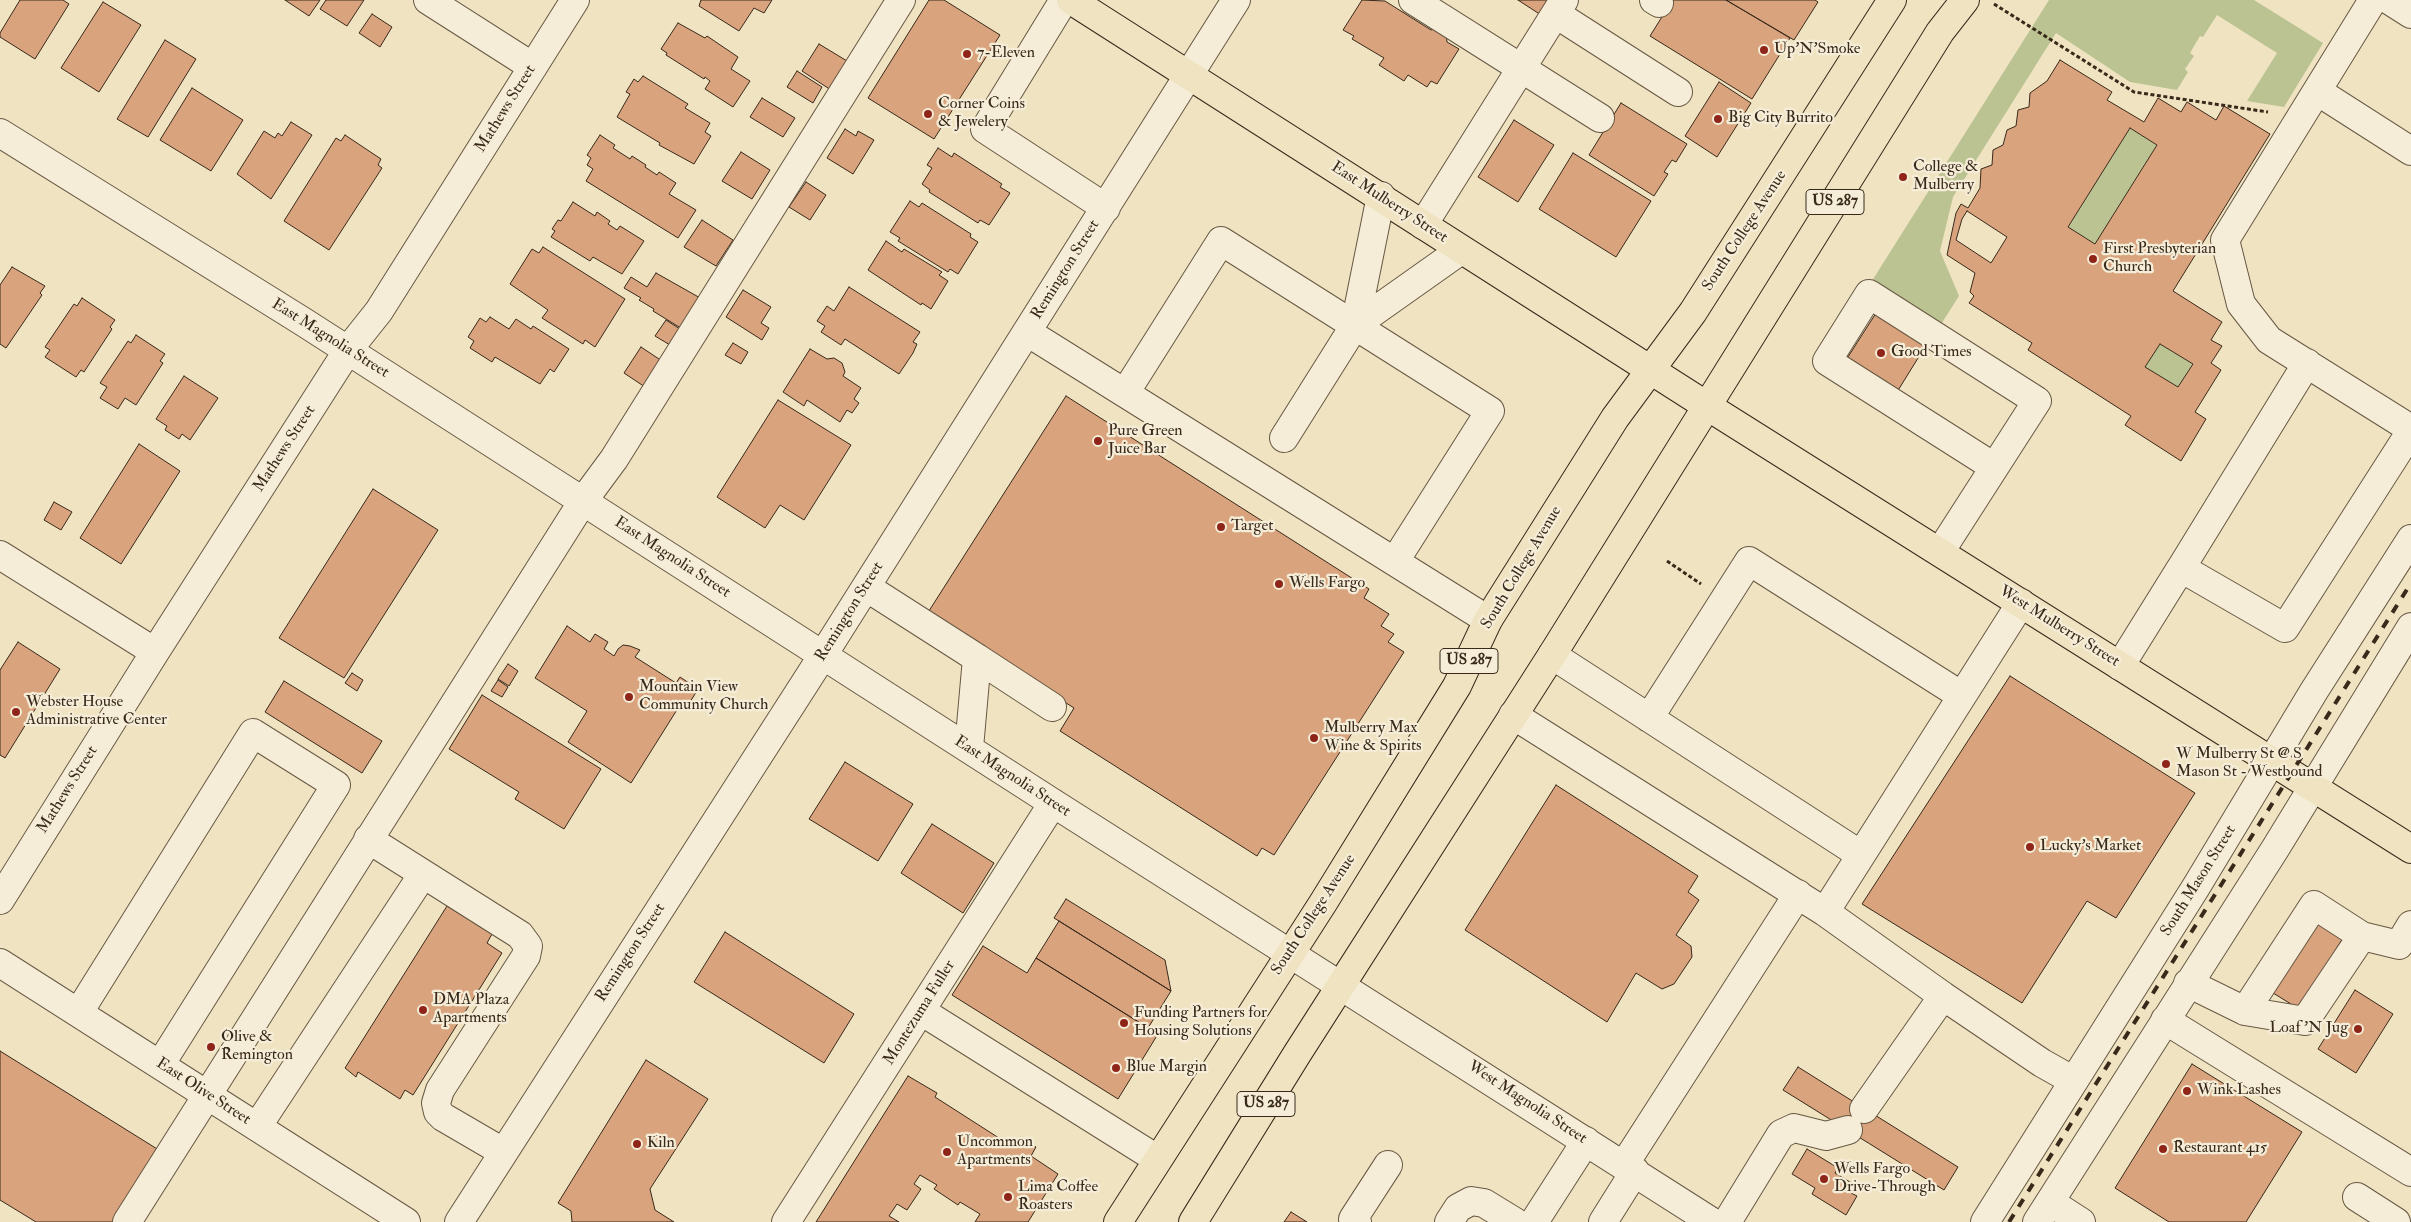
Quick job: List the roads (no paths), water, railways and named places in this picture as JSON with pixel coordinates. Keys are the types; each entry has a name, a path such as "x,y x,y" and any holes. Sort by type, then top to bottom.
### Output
{"main road":[{"name":"East Mulberry Street","path":"1071,0 1708,406"},
{"name":"South College Avenue","path":"1118,1222 1458,686 1488,620 1615,418 1693,312 1892,0"},
{"path":"1940,32 1950,0"},
{"name":"US 287","path":"1193,1222 1340,986 1552,655 1940,32 1965,0"},
{"name":"West Mulberry Street","path":"1708,406 2411,848"}],"street":[{"path":"428,0 533,67"},
{"name":"Mathews Street","path":"0,900 155,652 348,350 379,310 575,0"},
{"path":"127,1222 583,501 614,459 901,0"},
{"path":"1064,0 985,129 1106,208"},
{"name":"Remington Street","path":"459,1222 823,655 1236,0"},
{"path":"1413,0 1600,118"},
{"path":"2181,568 2285,628 2411,430 2269,340 2241,304 2225,240 2374,0"},
{"path":"2389,0 2411,14"},
{"path":"1422,225 1560,7 1678,92"},
{"path":"2317,91 2411,152"},
{"name":"East Magnolia Street","path":"0,133 348,350 1340,986"},
{"path":"1284,438 1355,326 1381,196"},
{"path":"1125,393 1221,241 1490,411 1395,561"},
{"path":"1355,326 1461,250"},
{"path":"1940,552 2037,401 1869,294 1827,362 1994,467"},
{"path":"1027,332 1488,620"},
{"path":"2120,666 2307,363"},
{"name":"South Mason Street","path":"1985,1222 2273,762 2314,691 2411,539"},
{"path":"0,555 155,652"},
{"path":"1649,718 1749,561 1962,696"},
{"path":"866,587 1052,707"},
{"path":"1825,912 2021,603"},
{"path":"2081,1222 2044,1212 2280,840 2411,627"},
{"path":"1552,655 1861,855"},
{"path":"969,748 977,658"},
{"path":"1513,716 1798,894 1943,996 2042,1063 2074,1081"},
{"path":"80,1012 253,733 336,785 160,1064"},
{"name":"Montezuma Fuller","path":"786,1222 1053,803"},
{"path":"368,839 520,935 528,946 526,956 440,1090 436,1103 438,1112 443,1117 503,1152"},
{"path":"257,1127 424,874"},
{"path":"1602,1222 1629,1168 1798,894"},
{"path":"2246,1011 2314,905 2362,936 2399,945 2411,925"},
{"path":"2188,983 2246,1011 2305,1022 2362,936"},
{"name":"East Olive Street","path":"0,962 406,1222"},
{"name":"West Magnolia Street","path":"1340,986 1712,1222"},
{"path":"1864,1108 1943,996"},
{"path":"921,1011 1157,1159"},
{"path":"2165,1020 2411,1172"},
{"path":"1727,1222 1781,1134 1794,1128 1826,1136 1848,1130"},
{"path":"1534,1222 1586,1141"},
{"path":"1357,1222 1353,1220 1388,1165"},
{"path":"2357,1197 2396,1222"},
{"path":"1450,1222 1458,1208 1471,1201 1484,1202 1515,1222"}],"railway":[{"path":"2009,1222 2411,583"}],"place":[{"name":"Up'N'Smoke","path":"1764,50"},
{"name":"7-Eleven","path":"967,54"},
{"name":"Corner Coins & Jewelery","path":"928,114"},
{"name":"Big City Burrito","path":"1718,119"},
{"name":"College & Mulberry","path":"1903,177"},
{"name":"First Presbyterian Church","path":"2093,259"},
{"name":"Good Times","path":"1881,353"},
{"name":"Pure Green Juice Bar","path":"1098,441"},
{"name":"Target","path":"1221,527"},
{"name":"Wells Fargo","path":"1279,584"},
{"name":"Mountain View Community Church","path":"629,697"},
{"name":"Webster House Administrative Center","path":"16,712"},
{"name":"Mulberry Max Wine & Spirits","path":"1314,738"},
{"name":"W Mulberry St @ S Mason St - Westbound","path":"2166,764"},
{"name":"Lucky's Market","path":"2030,847"},
{"name":"DMA Plaza Apartments","path":"423,1010"},
{"name":"Funding Partners for Housing Solutions","path":"1124,1023"},
{"name":"Loaf 'N Jug","path":"2358,1029"},
{"name":"Olive & Remington","path":"211,1047"},
{"name":"Blue Margin","path":"1116,1068"},
{"name":"Wink Lashes","path":"2187,1091"},
{"name":"Kiln","path":"637,1144"},
{"name":"Restaurant 415","path":"2163,1149"},
{"name":"Uncommon Apartments","path":"947,1152"},
{"name":"Wells Fargo Drive-Through","path":"1824,1179"},
{"name":"Lima Coffee Roasters","path":"1008,1197"}]}
